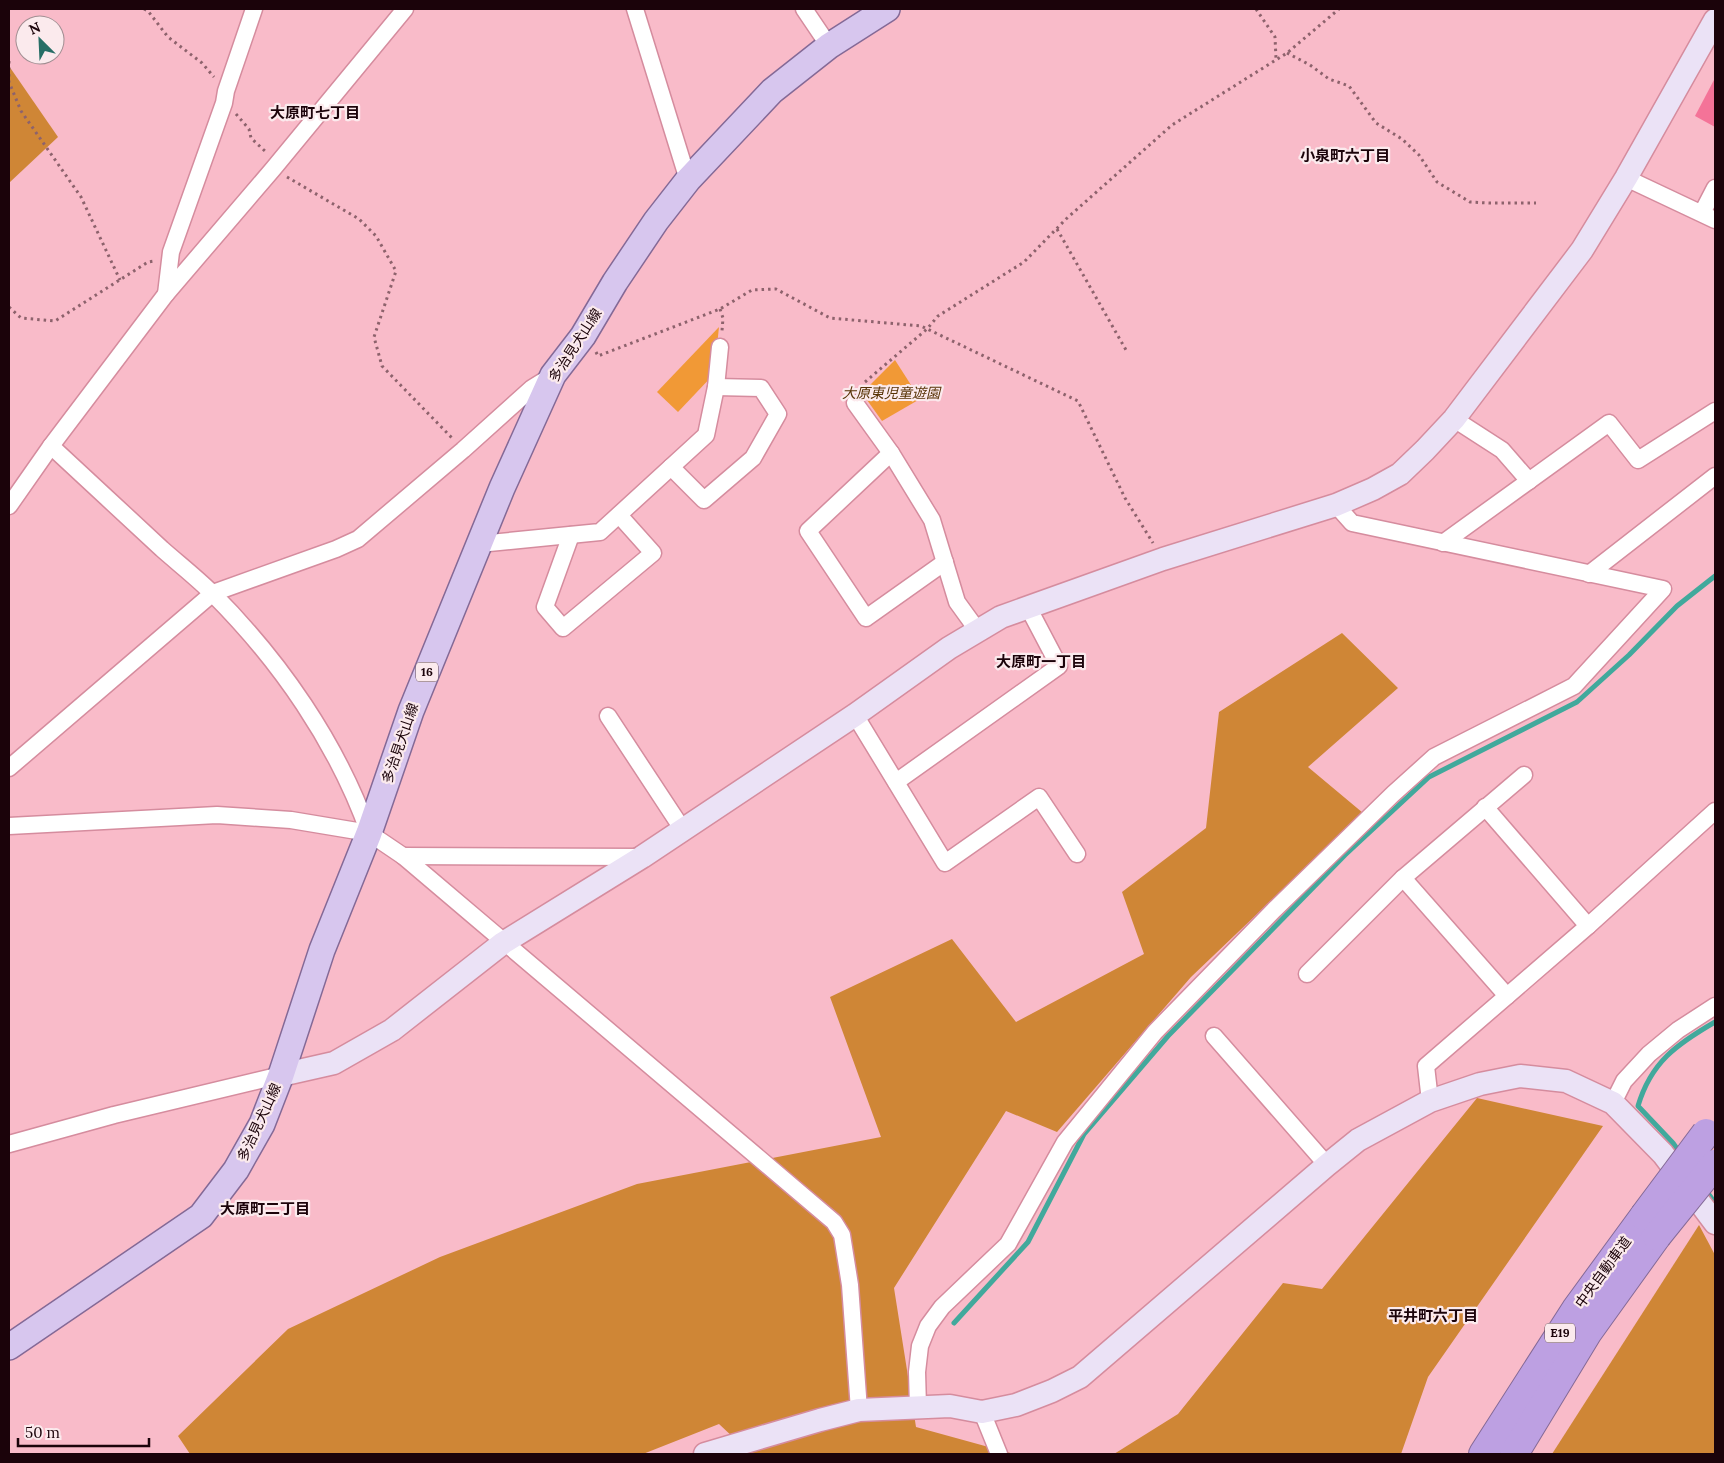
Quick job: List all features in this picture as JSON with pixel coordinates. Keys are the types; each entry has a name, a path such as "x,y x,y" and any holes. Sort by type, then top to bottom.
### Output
{"highway":[{"name":"中央自動車道","path":"1514,1454 1710,1127"},
{"name":"中央自動車道","path":"1483,1454 1576,1309 1650,1226 1715,1164"}],"main road":[{"name":"多治見犬山線","path":"9,1347 201,1216 236,1170 262,1124 281,1075 322,950 369,833 411,712 502,488 553,376 583,336 656,221 688,180 772,91 829,46 887,9"}],"street":[{"path":"166,294 169,261 254,9"},
{"path":"9,506 51,446 166,294 276,166 405,9"},
{"path":"636,9 688,180"},
{"path":"804,9 829,46"},
{"path":"9,1144 114,1115 334,1063 392,1030 503,943 684,830 949,648 1001,616 1163,559 1336,506 1400,474 1454,420 1582,250 1626,178 1715,20"},
{"path":"1626,178 1708,217 1715,188"},
{"path":"479,544 600,532 706,435 716,387 720,347"},
{"path":"9,768 213,593 336,549 358,539 463,450 532,388 553,376"},
{"path":"671,467 704,500 754,458 778,414 760,388 716,387"},
{"path":"856,403 932,520 957,602 978,631"},
{"path":"1443,543 1609,423 1638,460 1715,411"},
{"path":"1454,420 1502,450 1529,481"},
{"path":"51,446 213,593 274,661 300,698 339,763 360,807 369,833"},
{"path":"890,453 808,531 866,618 945,562"},
{"path":"1590,574 1715,476"},
{"path":"918,1406 920,1346 928,1326 942,1307 1008,1244 1065,1142 1155,1032 1274,910 1393,794 1434,757 1574,686 1663,589 1352,523 1336,506"},
{"path":"571,535 545,607 563,628 653,553 619,515"},
{"path":"896,782 1059,666 1028,607"},
{"path":"855,714 945,863 1039,797 1077,854"},
{"path":"608,716 684,830"},
{"path":"1307,974 1403,878 1484,807 1524,775"},
{"path":"1484,807 1588,926"},
{"path":"1430,1101 1426,1066 1588,926 1715,811"},
{"path":"9,826 218,815 290,820 369,833 403,856 503,943 834,1222 842,1235 850,1285 859,1410"},
{"path":"403,856 642,857"},
{"path":"1403,878 1507,996"},
{"path":"1613,1104 1624,1081 1649,1054 1678,1030 1715,1006"},
{"path":"1214,1036 1327,1164"},
{"path":"705,1454 859,1410 950,1406 982,1412 1016,1405 1052,1391 1080,1377 1327,1164 1358,1140 1430,1101 1480,1084 1520,1076 1566,1081 1613,1104 1663,1154 1715,1223"},
{"path":"982,1412 999,1454"}],"path":[{"path":"144,9 148,11 168,37 202,63 249,129 251,138 276,166 359,219 376,236 396,271 374,337 382,366 463,450"},
{"path":"1256,9 1275,37 1276,60"},
{"path":"865,382 927,329 938,316 1024,262 1057,228 1172,125 1287,53 1339,9"},
{"path":"1287,53 1310,65 1329,79 1349,86 1376,123 1402,139 1419,155 1437,182 1470,202 1536,203"},
{"path":"10,61 9,82 21,111 81,197 120,280"},
{"path":"1057,228 1126,350"},
{"path":"9,307 21,318 56,321 148,262 169,261"},
{"path":"583,336 598,356 720,309 752,290 776,289 830,318 921,326 1078,401 1124,498 1163,559"},
{"path":"720,309 723,318 720,347"}],"green space":[{"path":"719,327 714,374 678,412 657,392"},
{"name":"大原東児童遊園","path":"895,360 920,399 882,421 862,393"}],"shaded area":[{"path":"9,66 58,137 9,183"},
{"path":"1342,633 1398,688 1308,767 1363,813 1191,977 1057,1132 1006,1111 894,1288 916,1427 1014,1454 751,1454 719,1424 643,1454 190,1454 178,1436 288,1329 440,1257 637,1184 881,1137 830,997 952,939 1016,1022 1144,954 1122,892 1206,828 1219,712"},
{"path":"1477,1098 1603,1126 1428,1377 1401,1454 1114,1454 1178,1414 1283,1283 1322,1289"},
{"path":"1699,1225 1715,1255 1715,1454 1552,1454"}],"building":[{"path":"1715,78 1715,127 1695,116"}],"waterway":[{"path":"954,1323 1028,1242 1084,1134 1168,1036 1345,855 1429,777 1577,702 1629,655 1677,606 1715,576"},
{"path":"1680,1153 1638,1106 1650,1077 1667,1056 1689,1038 1715,1022"},
{"path":"1705,1189 1715,1203"}],"district":[{"name":"大原町七丁目","path":"315,113"},
{"name":"小泉町六丁目","path":"1345,156"},
{"name":"大原町一丁目","path":"1041,662"},
{"name":"大原町二丁目","path":"265,1209"},
{"name":"平井町六丁目","path":"1433,1316"}]}
